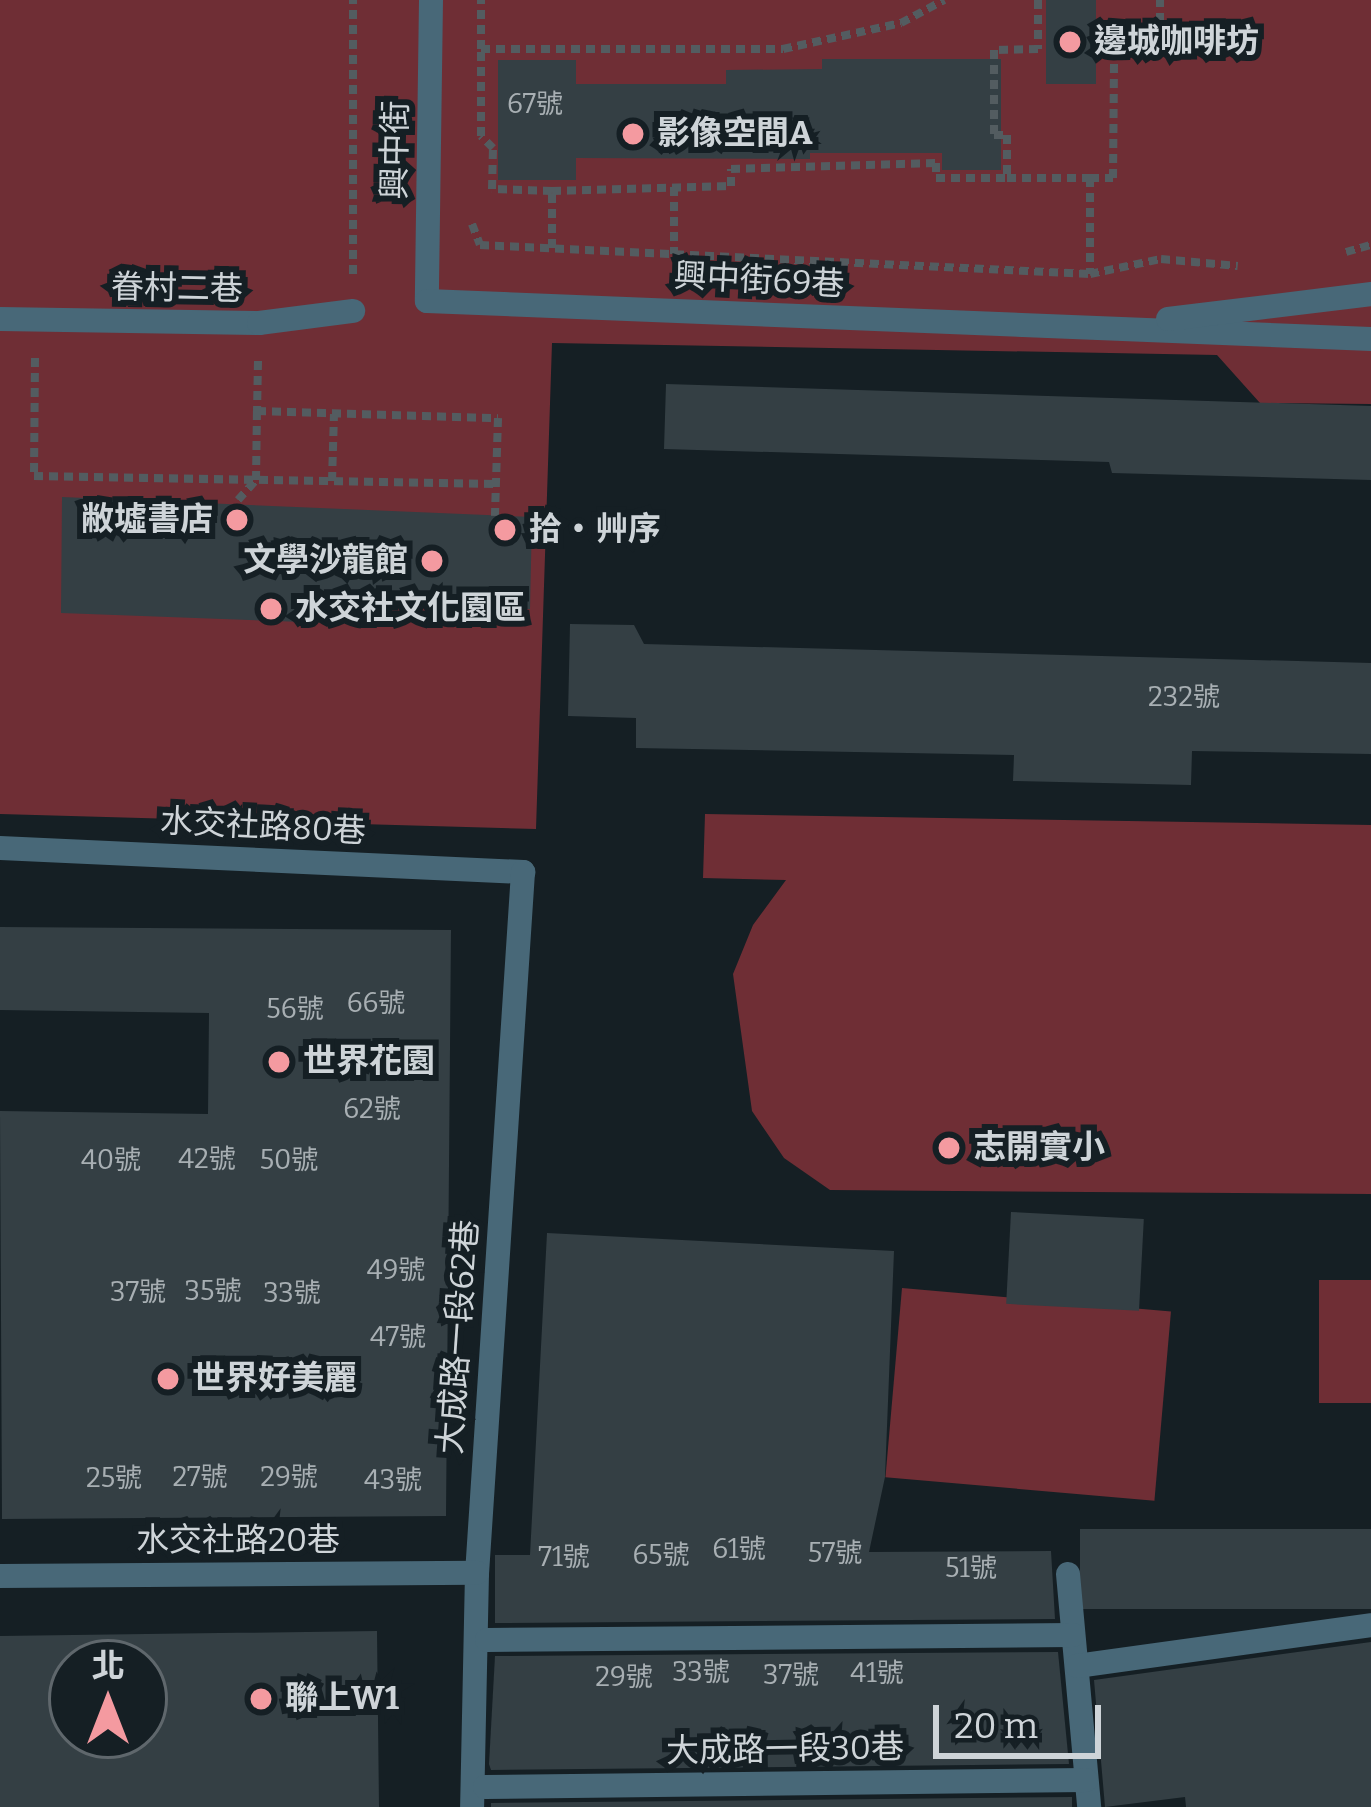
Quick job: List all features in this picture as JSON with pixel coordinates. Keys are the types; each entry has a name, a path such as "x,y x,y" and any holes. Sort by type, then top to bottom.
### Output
{"street":[{"name":"興中街","path":"427,301 431,0"},
{"name":"興中街69巷","path":"1088,329 1371,294"},
{"name":"興中街69巷","path":"427,301 1371,339"},
{"name":"眷村二巷","path":"0,319 259,323 353,311"},
{"name":"水交社路80巷","path":"0,848 523,872"},
{"name":"大成路一段62巷","path":"478,1797 477,1573 523,872"},
{"name":"水交社路20巷","path":"0,1576 477,1573"},
{"path":"1068,1574 1089,1807"},
{"path":"1077,1666 1371,1625"},
{"path":"487,1640 1073,1635"},
{"name":"大成路一段30巷","path":"478,1797 1086,1780"}],"path":[{"path":"353,0 353,311"},
{"path":"482,0 481,136 493,148 492,189 552,191 731,185 731,169 935,163 935,178 1113,178 1114,52 1160,52 1160,0"},
{"path":"481,49 783,49 901,23 944,0"},
{"path":"1006,178 1006,135 994,135 994,50 1038,49 1038,0"},
{"path":"1090,178 1090,274"},
{"path":"674,188 674,254"},
{"path":"552,191 552,248"},
{"path":"480,244 1090,274 1161,259 1244,266"},
{"path":"1328,257 1371,245"},
{"path":"35,320 34,476 496,484"},
{"path":"238,500 256,480 259,323"},
{"path":"257,411 498,418 495,516"},
{"path":"332,482 334,414"}],"shaded area":[{"name":"水交社文化園區","path":"0,0 1371,0 1371,404 1260,403 1217,355 552,343 536,829 0,814"},
{"path":"705,814 1371,825 1371,1194 830,1190 784,1158 752,1111 733,974 753,925 786,880 703,878"},
{"path":"1319,1280 1371,1280 1371,1403 1319,1403"},
{"path":"902,1288 1171,1312 1154,1501 885,1477"}],"building":[{"name":"邊城咖啡坊","path":"1046,0 1096,0 1096,84 1046,84"},
{"path":"822,59 1001,59 1001,170 942,170 942,153 810,153 810,159 576,158 576,180 498,180 498,60 576,60 576,84 726,84 726,70 822,69"},
{"path":"666,384 1371,406 1371,480 1112,473 1109,462 664,449"},
{"path":"62,497 532,517 530,609 386,604 386,625 61,613"},
{"path":"570,624 634,625 644,644 1371,663 1371,754 1192,751 1191,785 1013,781 1014,755 636,748 636,718 568,716"},
{"path":"0,927 451,930 446,1516 2,1519 0,1111 208,1114 209,1013 0,1010"},
{"path":"1011,1212 1144,1219 1139,1311 1006,1304"},
{"path":"547,1233 894,1251 885,1477 869,1552 1051,1551 1055,1619 495,1623 495,1555 530,1555"},
{"path":"1080,1529 1371,1529 1371,1609 1080,1609"},
{"name":"聯上W1","path":"377,1631 379,1807 0,1807 0,1636"},
{"path":"1371,1642 1371,1807 1186,1807 1185,1797 1105,1807 1094,1680"},
{"path":"1058,1652 1069,1764 491,1770 489,1764 495,1656"},
{"path":"1072,1797 1072,1807 491,1807 491,1803"}],"place":[{"name":"邊城咖啡坊","path":"1070,42"},
{"name":"影像空間A","path":"633,134"},
{"name":"敝墟書店","path":"237,520"},
{"name":"拾・艸序","path":"505,530"},
{"name":"文學沙龍館","path":"432,561"},
{"name":"水交社文化園區","path":"271,609"},
{"name":"世界花園","path":"279,1062"},
{"name":"志開實小","path":"949,1148"},
{"name":"世界好美麗","path":"168,1379"},
{"name":"聯上W1","path":"261,1699"}]}
